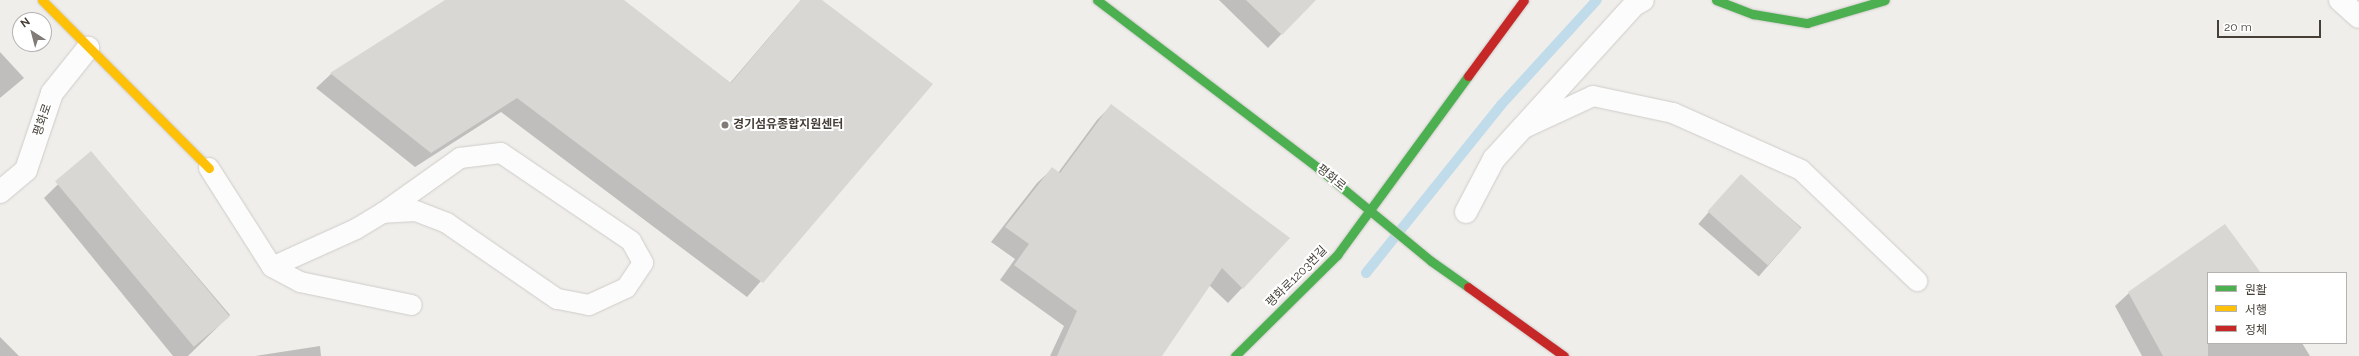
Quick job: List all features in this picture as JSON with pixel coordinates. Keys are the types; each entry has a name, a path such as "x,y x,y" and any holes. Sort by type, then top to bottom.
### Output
{"street":[{"path":"42,0 88,48 209,168"},
{"name":"평화로","path":"1097,0 1371,210 1431,261 1564,356"},
{"name":"평화로1203번길","path":"1235,356 1337,255 1524,0"},
{"path":"1466,212 1494,159 1634,5 1643,0"},
{"path":"1716,0 1753,14 1807,23 1885,0"},
{"path":"2340,0 2359,17"},
{"name":"평화로","path":"0,192 26,170 52,93 88,48"}],"lane":[{"path":"1522,129 1592,96 1673,113 1801,170 1916,281"},
{"path":"272,267 356,229 383,213 460,158 501,153 631,241 643,263 626,288 589,305 557,299 446,223 416,211 383,213"},
{"path":"209,168 272,267 300,282 412,305"}],"building":[{"name":"경기섬유종합지원센터","path":"445,0 624,0 731,83 801,0 822,0 933,84 763,283 517,98 431,153 330,73"},
{"path":"1246,0 1316,0 1282,35"},
{"path":"1111,104 1290,238 1243,289 1222,268 1162,356 1057,356 1077,311 1014,265 1029,244 1005,227 1052,167 1060,173"},
{"path":"91,151 230,316 194,347 55,181"},
{"path":"1741,174 1801,228 1768,265 1708,211"},
{"path":"2225,224 2260,272 2207,272 2208,356 2163,356 2128,292"}],"waterway":[{"path":"1366,273 1501,105 1597,0"}],"traffic: fast":[{"path":"1097,0 1317,167 1431,261 1468,287"},
{"path":"1716,0 1753,14 1807,23 1885,0"},
{"path":"1235,356 1337,255 1468,76"}],"traffic: slow":[{"path":"42,0 209,168"}],"traffic: jam":[{"path":"1468,76 1524,0"},
{"path":"1468,287 1564,356"}],"place":[{"name":"경기섬유종합지원센터","path":"725,125"}]}
